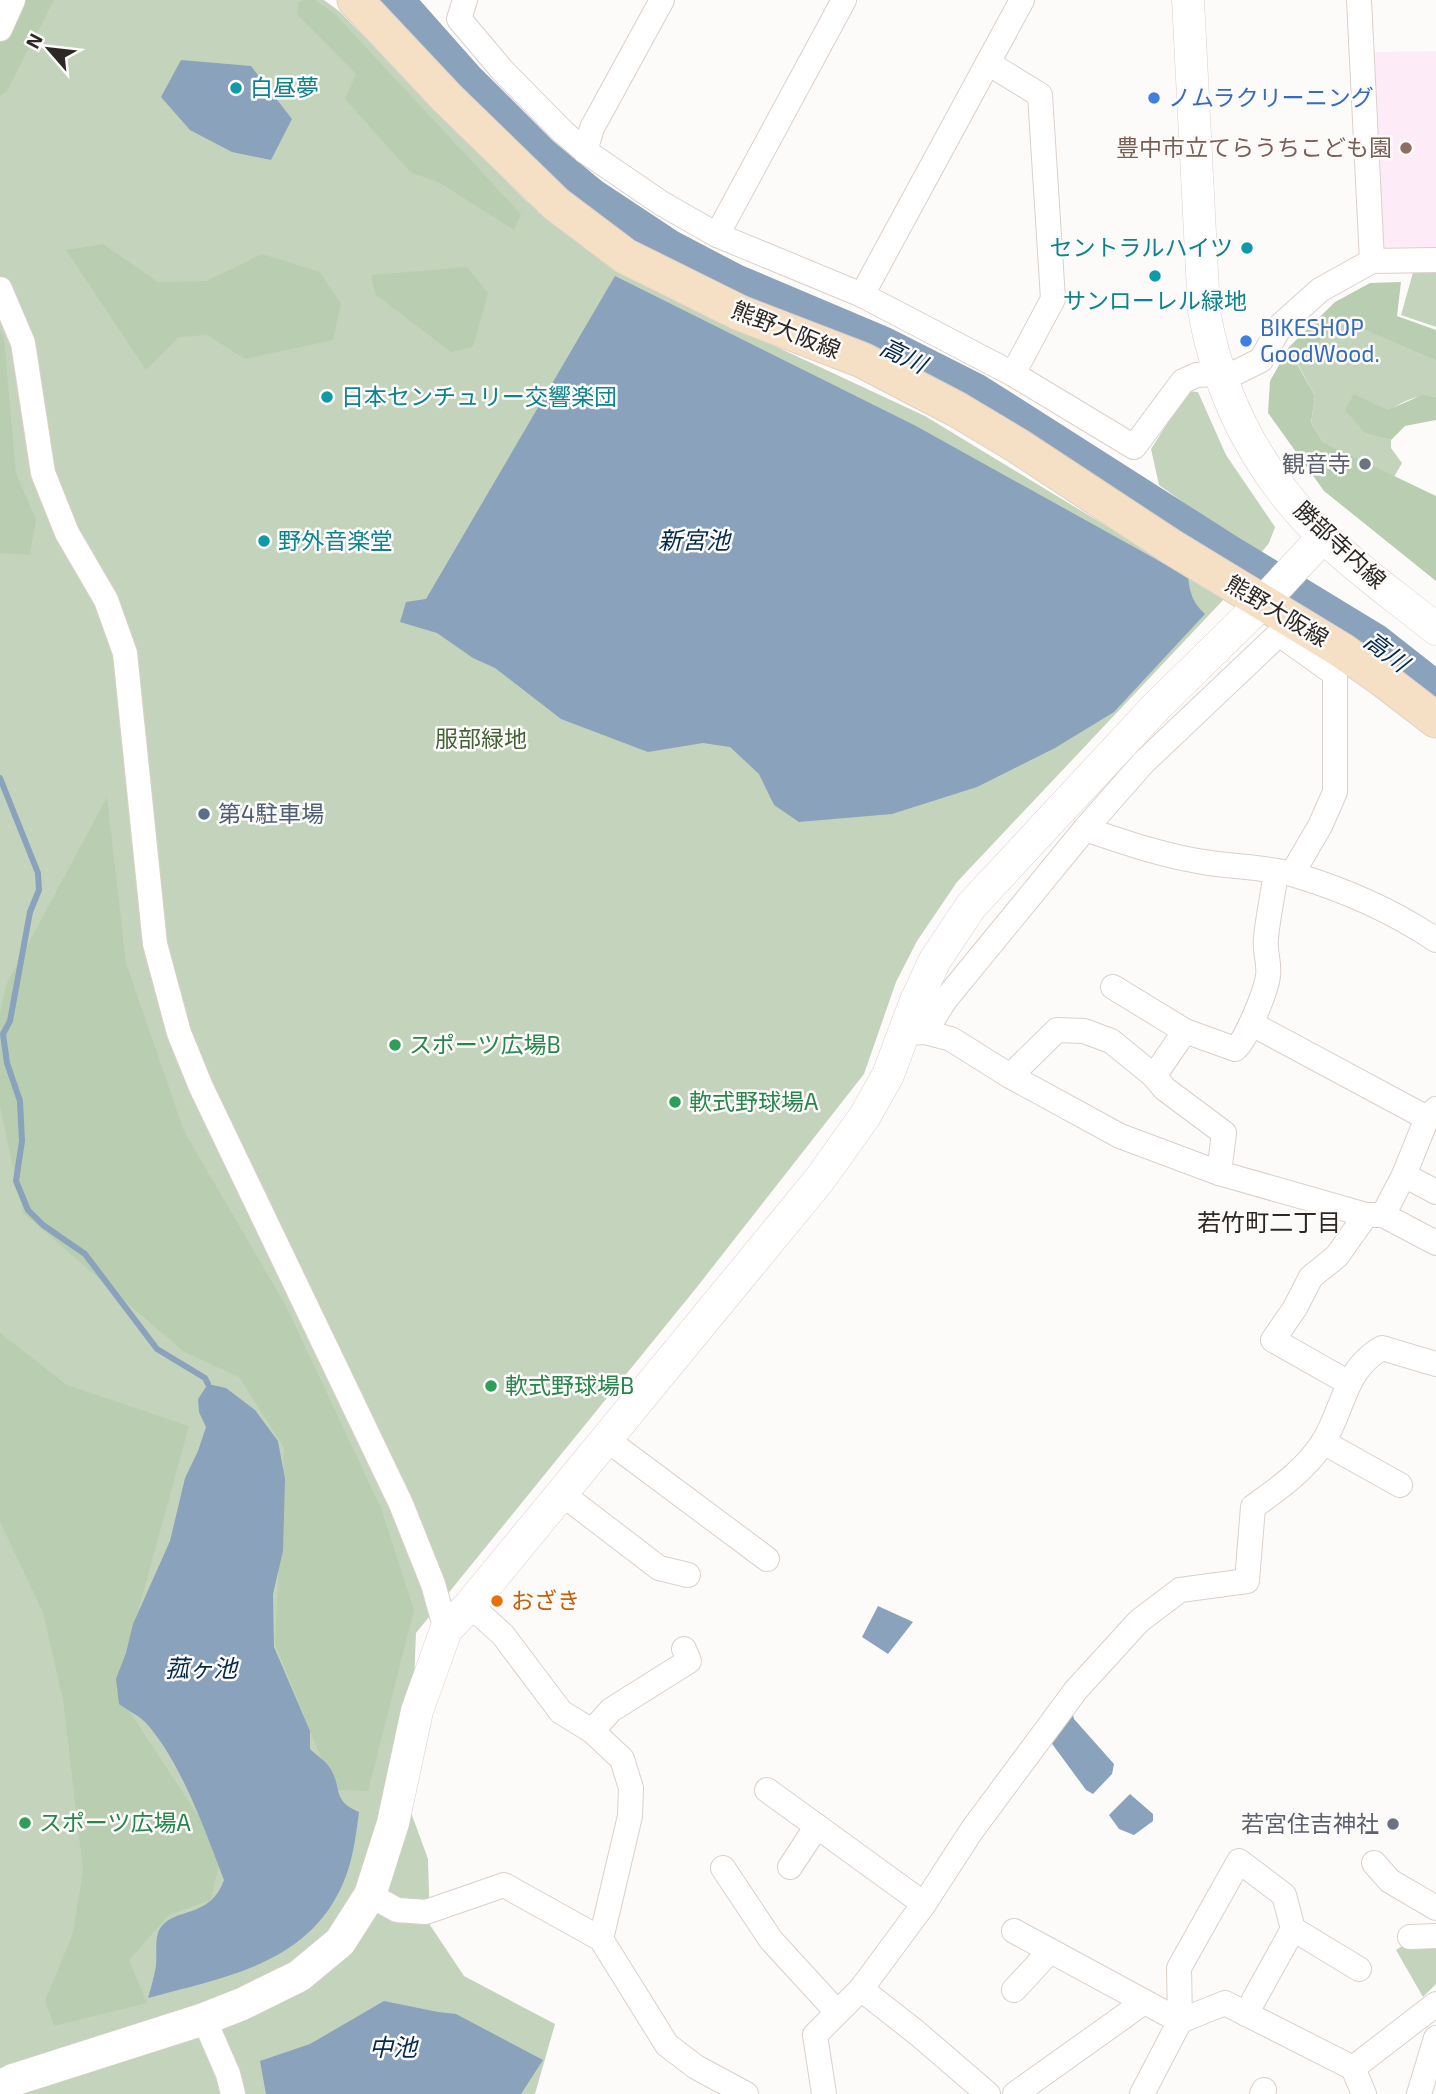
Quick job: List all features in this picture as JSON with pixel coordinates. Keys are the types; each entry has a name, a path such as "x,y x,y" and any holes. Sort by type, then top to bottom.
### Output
{"main road":[{"name":"熊野大阪線","path":"355,0 447,98 556,204 625,256 740,313 862,360 958,410 1171,546 1263,603 1283,612 1380,677 1436,720"}],"street":[{"path":"0,9 4,0"},
{"path":"0,29 13,0"},
{"path":"465,0 459,19 502,70 585,152 660,203 717,235 862,295 1013,374 1134,447 1183,381 1197,375 1237,372 1261,360 1281,325 1320,290 1372,261 1436,260"},
{"path":"585,152 592,128 662,0"},
{"path":"717,235 844,0"},
{"path":"862,295 1022,0"},
{"name":"勝部寺内線","path":"1188,0 1203,312 1218,373 1230,407 1249,443 1314,547 1436,629"},
{"path":"1359,0 1372,261"},
{"path":"988,63 1040,95 1053,299 1013,374"},
{"path":"0,289 23,343 43,473 68,533 106,600 125,653 155,944 179,1033 201,1087 401,1504 433,1584 446,1630"},
{"path":"0,306 17,345 37,476 60,536 101,605 119,655 147,943 170,1035 393,1508 425,1587 446,1630"},
{"path":"915,1032 915,1003 935,960 971,905 1155,708 1263,603 1314,547"},
{"path":"0,2087 13,2080 242,2004 299,1976 341,1942 370,1895 393,1824 417,1711 446,1630 470,1605 820,1179 865,1116 915,1032 945,1000 1143,763 1279,634 1335,674 1335,792 1320,826 1284,873 1265,941 1269,975 1252,1024 1245,1031 1239,1047 1235,1049 1185,1031 1113,987"},
{"path":"1155,708 1175,733"},
{"path":"1085,830 1133,846 1206,863 1284,873 1359,898 1408,922 1436,940"},
{"path":"1252,1024 1431,1113 1404,1175 1375,1215 1337,1255 1311,1277 1273,1340 1349,1383"},
{"path":"1010,1076 1057,1030 1083,1031 1111,1041 1154,1076 1164,1089 1224,1133 1219,1173"},
{"path":"1154,1076 1185,1031"},
{"path":"915,1032 951,1039 1010,1076 1120,1136 1219,1173 1375,1215 1436,1243"},
{"path":"1404,1175 1436,1192"},
{"path":"824,2094 815,2035 861,1989 924,1903 972,1829 1076,1690 1139,1621 1180,1590 1247,1581 1253,1507 1299,1473 1323,1442 1349,1383 1367,1357 1382,1348 1436,1364"},
{"path":"606,1439 767,1559"},
{"path":"1323,1442 1400,1485"},
{"path":"561,1493 659,1568 688,1575"},
{"path":"470,1605 503,1635 561,1712 592,1731 621,1759 631,1788 629,1815 601,1939"},
{"path":"592,1731 611,1710 689,1661 684,1650"},
{"path":"767,1790 924,1903"},
{"path":"790,1867 817,1826"},
{"path":"1142,2094 1180,2021 1179,1968 1238,1861 1284,1895 1293,1928 1359,1969"},
{"path":"1374,1863 1390,1881 1436,1908"},
{"path":"723,1868 771,1940 837,2012"},
{"path":"370,1895 397,1910 426,1912 504,1885 601,1939 667,2045 696,2067 746,2094"},
{"path":"1246,2014 1293,1928"},
{"path":"1014,1931 1180,2021 1225,2003 1353,2068 1364,2094"},
{"path":"1410,1937 1436,1936"},
{"path":"1014,1990 1050,1951"},
{"path":"861,1989 988,2094"},
{"path":"1015,2094 1144,2002"},
{"path":"1353,2068 1435,2012"},
{"path":"204,2018 228,2074 233,2094"},
{"path":"1419,2094 1436,2038"}],"shaded area":[{"name":"豊中市立てらうちこども園","path":"1436,51 1436,250 1391,253 1381,245 1370,52"}],"green space":[{"name":"服部緑地","path":"0,0 324,0 339,11 526,201 620,274 925,416 1225,598 957,882 917,941 896,982 864,1074 697,1287 416,1633 409,1807 428,1859 430,1925 464,1976 555,2024 535,2094 0,2094"},
{"path":"13,0 54,0 7,91 0,96 0,29"},
{"path":"315,0 335,14 521,214 514,230 440,183 410,172 345,99 356,74 297,14 299,2"},
{"path":"103,244 158,282 206,281 262,254 320,272 341,304 333,340 245,359 207,335 179,337 146,370 66,250"},
{"path":"467,267 488,293 473,347 451,352 375,294 371,275"},
{"path":"1414,269 1436,269 1436,327 1401,315"},
{"path":"1401,282 1397,316 1436,330 1436,361 1340,319 1297,364 1315,396 1311,423 1323,442 1436,496 1436,581 1324,491 1268,413 1270,381 1289,347 1335,302 1370,283"},
{"path":"1339,318 1436,361 1436,397 1425,396 1406,401 1389,412 1366,434 1391,440 1391,448 1402,463 1394,477 1323,442 1311,423 1315,396 1297,363"},
{"path":"0,330 4,337 16,474 36,519 30,555 0,553"},
{"path":"1188,391 1198,392 1226,455 1275,527 1269,543 1261,553 1240,543 1159,485 1151,449"},
{"path":"1354,394 1388,410 1422,395 1436,397 1436,420 1405,426 1391,440 1366,434 1345,410"},
{"path":"107,797 126,963 184,1131 286,1306 381,1508 414,1610 368,1791 334,1790 275,1644 284,1448 239,1377 184,1352 23,1213 0,1107 0,1013 6,985"},
{"path":"0,1333 67,1385 189,1426 116,1691 222,1852 211,1900 169,1915 129,1960 147,2003 54,2026 45,2001 73,1933 83,1870 63,1700 43,1612 0,1522"},
{"path":"1404,1945 1436,1945 1436,1984 1423,1997 1396,1950"}],"water":[{"path":"181,60 251,66 292,119 271,160 232,152 190,130 161,97"},
{"name":"新宮池","path":"615,276 916,426 1188,577 1193,598 1205,614 1114,712 1055,748 977,787 892,814 799,822 774,805 759,774 730,747 703,743 648,752 561,719 495,668 473,658 437,633 400,622 406,602 426,599"},
{"name":"菰ヶ池","path":"208,1384 226,1388 255,1410 278,1441 285,1479 283,1551 273,1594 274,1647 310,1731 310,1749 330,1768 344,1803 359,1812 352,1856 344,1881 329,1909 310,1931 287,1949 262,1963 206,1983 148,1998 156,1966 157,1937 163,1924 209,1902 224,1880 181,1776 158,1737 145,1722 119,1704 116,1679 133,1624 170,1541 185,1478 206,1427 199,1412 198,1399"},
{"path":"878,1606 913,1622 888,1654 862,1637"},
{"path":"1071,1707 1074,1719 1114,1764 1112,1774 1093,1794 1086,1790 1050,1741"},
{"path":"1130,1794 1153,1814 1153,1821 1134,1835 1119,1829 1109,1815"},
{"name":"中池","path":"384,2001 456,2014 543,2060 521,2094 266,2094 260,2061 310,2044"}],"waterway":[{"name":"高川","path":"395,0 466,80 541,155 592,197 669,248 734,282 883,345 976,392 1227,552 1375,642 1436,690"},
{"path":"0,778 38,873 39,890 30,912 10,1021 3,1034 7,1063 20,1101 22,1141 16,1181 28,1210 43,1225 85,1254 157,1349 205,1378 208,1384"}],"place":[{"name":"白昼夢","path":"236,88"},
{"name":"ノムラクリーニング","path":"1154,98"},
{"name":"豊中市立てらうちこども園","path":"1406,148"},
{"name":"セントラルハイツ","path":"1247,248"},
{"name":"サンローレル緑地","path":"1155,276"},
{"name":"BIKESHOP GoodWood.","path":"1246,341"},
{"name":"日本センチュリー交響楽団","path":"327,397"},
{"name":"観音寺","path":"1365,464"},
{"name":"野外音楽堂","path":"264,541"},
{"name":"第4駐車場","path":"204,814"},
{"name":"スポーツ広場B","path":"395,1045"},
{"name":"軟式野球場A","path":"675,1102"},
{"name":"軟式野球場B","path":"491,1386"},
{"name":"おざき","path":"497,1601"},
{"name":"スポーツ広場A","path":"25,1823"},
{"name":"若宮住吉神社","path":"1393,1824"}],"district":[{"name":"若竹町二丁目","path":"1269,1223"}]}
